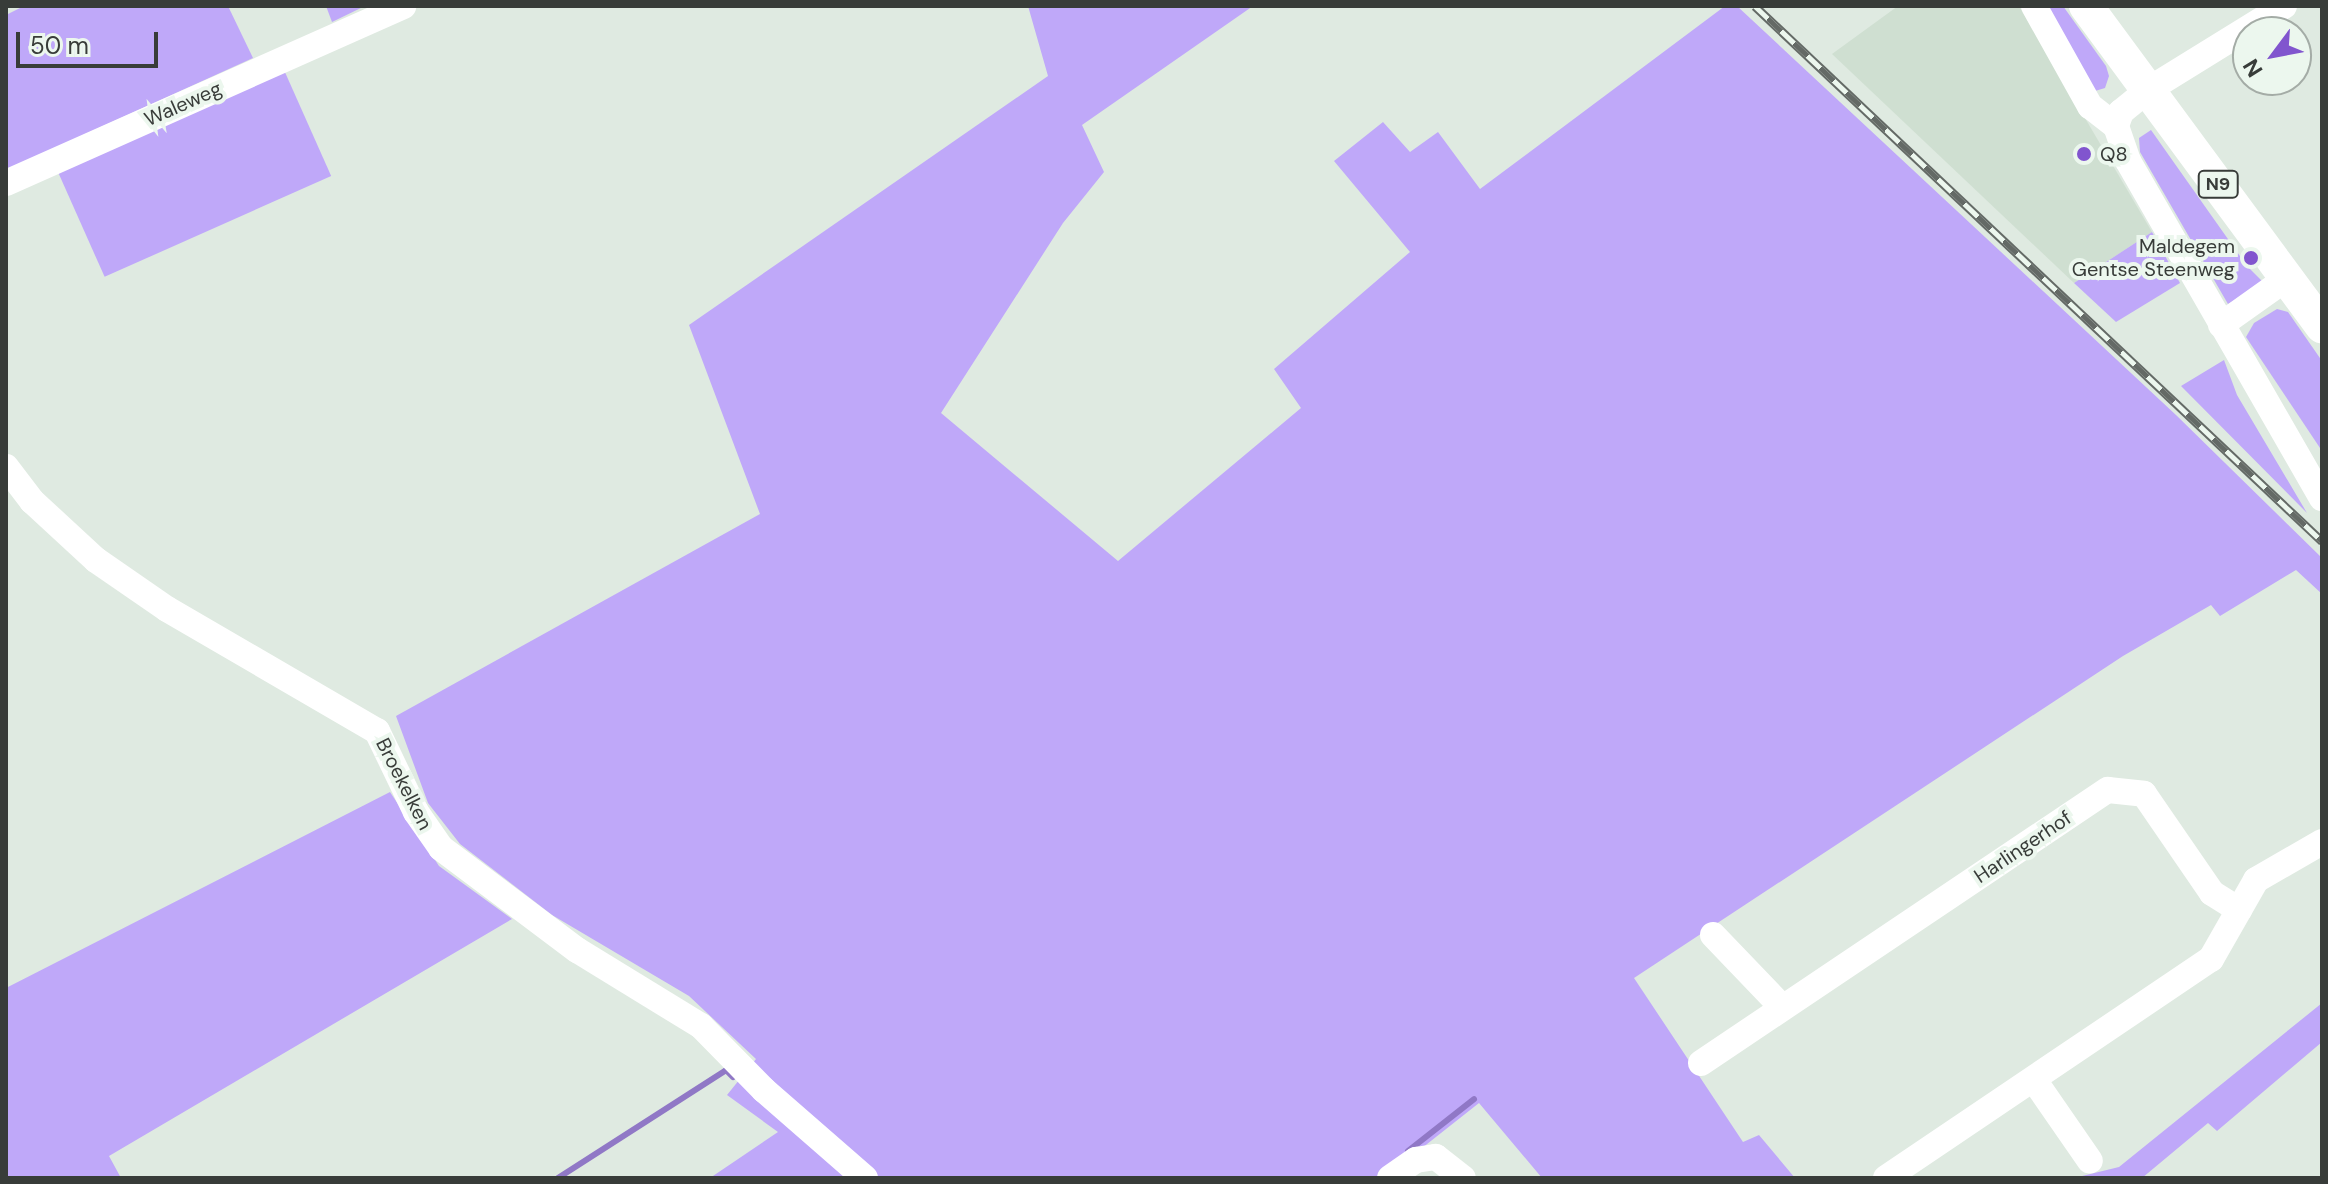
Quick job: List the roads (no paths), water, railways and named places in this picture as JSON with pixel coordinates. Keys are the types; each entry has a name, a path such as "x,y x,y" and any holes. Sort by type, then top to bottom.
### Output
{"main road":[{"name":"N9","path":"2086,6 2322,326"}],"street":[{"name":"Waleweg","path":"6,183 403,6"},
{"path":"2034,6 2090,106 2116,126 2128,161 2322,498"},
{"path":"2116,126 2121,112 2148,90 2284,6"},
{"path":"2221,325 2287,278"},
{"name":"Broekelken","path":"6,467 32,501 96,560 189,622 377,731 416,812 441,848 577,950 701,1026 764,1090 865,1178"},
{"name":"Harlingerhof","path":"1701,1063 2108,790 2144,794 2212,893 2239,910"},
{"path":"1886,1178 2211,959 2256,880 2322,842"},
{"path":"1713,935 1782,1007"},
{"path":"2034,1080 2090,1161"},
{"path":"1390,1178 1416,1160 1436,1157 1463,1178"}],"waterway":[{"path":"558,1178 726,1070 733,1077"},
{"path":"1408,1151 1474,1099"}],"railway":[{"path":"1755,6 2322,541"}],"place":[{"name":"Q8","path":"2084,154"},
{"name":"Maldegem Gentse Steenweg","path":"2251,258"}]}
